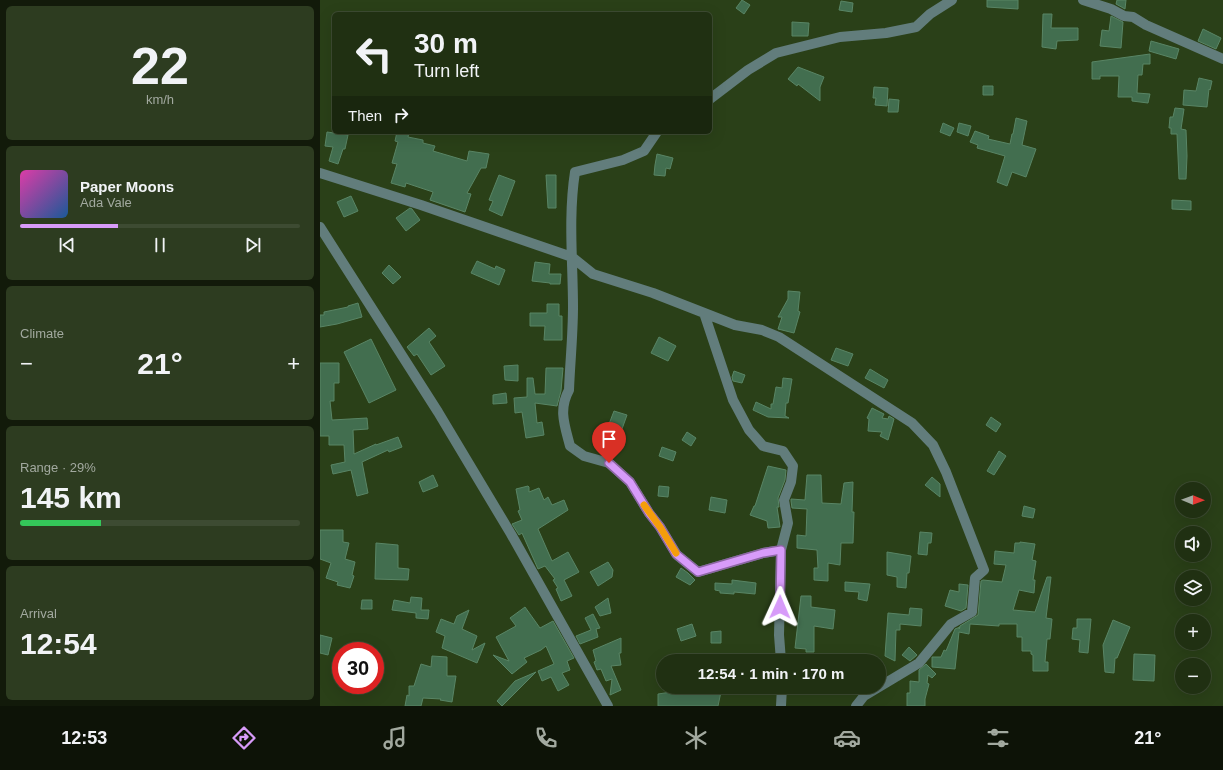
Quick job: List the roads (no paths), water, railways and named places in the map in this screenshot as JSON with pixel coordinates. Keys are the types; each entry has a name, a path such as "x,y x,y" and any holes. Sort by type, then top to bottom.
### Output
{"street":[{"path":"712,97 748,70 776,53 840,37 886,33 916,27 930,14 952,0"},
{"path":"1083,0 1111,9 1124,16 1133,16 1146,25 1223,59"},
{"path":"656,134 644,151 623,160 575,172 573,188 572,256 573,309 569,390 564,400 563,414 570,446 584,456 609,463 630,482 676,554 698,572 763,553 781,550"},
{"path":"320,173 421,205 572,256 593,274 653,293 735,325 762,330 779,338 912,423 933,445 946,472 984,570 976,578 972,612 951,624 919,663 864,696 856,706"},
{"path":"320,227 442,419 511,534 608,706"},
{"path":"704,313 733,400 749,430 763,446 783,450 792,466 791,482 784,500 788,523 781,550 779,635 780,654"},
{"path":"781,706 782,694"}]}
